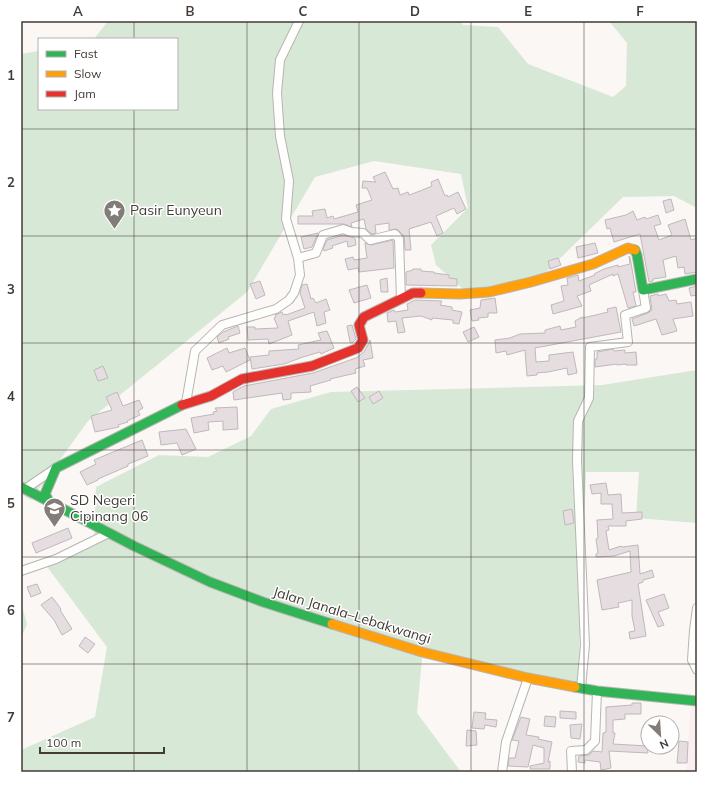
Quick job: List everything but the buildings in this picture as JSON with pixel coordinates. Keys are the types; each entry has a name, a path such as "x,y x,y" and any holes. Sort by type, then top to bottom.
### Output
{"street":[{"path":"186,403 195,351 222,325 276,309 289,300 294,293 300,275 298,258 286,219 289,181 280,136 277,93 280,60 299,21"},
{"path":"298,258 316,254 324,235 344,229 351,232 364,233 370,240 395,234 399,239 401,299"},
{"path":"23,488 56,468 186,403 211,396 242,379 312,366 358,348 362,344 363,340 359,325 364,317 413,293 460,294 489,292 524,284 593,264 628,248 634,250 637,254 646,308 625,315 628,342 590,347 589,398 578,421 577,460 585,645 581,688"},
{"path":"644,290 697,279"},
{"path":"50,503 45,494 56,468"},
{"name":"Jalan Janala–Lebakwangi","path":"23,488 134,546 210,582 262,602 422,652 528,678 597,691 697,701"},
{"path":"21,571 56,559 109,533"},
{"path":"697,608 692,660 697,670"},
{"path":"502,772 506,742 528,678"},
{"path":"572,772 571,751 586,750 595,741 597,691"}],"shaded area":[{"path":"691,702 697,702 697,772 686,772"}],"green space":[{"path":"108,21 460,21 463,25 498,27 528,64 613,97 626,86 627,43 609,21 697,21 697,208 674,196 623,197 539,279 472,297 436,265 431,245 468,208 461,174 374,161 315,177 247,292 88,421 31,500 21,494 21,54 38,51 38,110 178,110 178,38 95,38"},
{"path":"697,370 697,523 636,518 639,472 586,472 578,683 422,658 417,713 461,772 21,772 21,750 95,717 107,647 42,560 94,537 96,487 159,455 208,457 251,436 271,409 331,392 602,385"},
{"path":"21,603 27,624 21,638"}],"traffic: fast":[{"path":"635,250 643,290 697,279"},
{"path":"50,503 45,494 56,468 182,405"},
{"path":"21,487 134,546 210,582 263,602 332,624"},
{"path":"575,687 597,691 697,701"}],"traffic: slow":[{"path":"421,293 460,294 489,292 531,282 593,264 628,248 635,250"},
{"path":"332,624 422,652 528,678 575,687"}],"traffic: jam":[{"path":"182,405 211,396 242,379 312,366 358,348 363,340 359,325 364,317 413,293 421,293"}],"place":[{"name":"Pasir Eunyeun","path":"114,230"},
{"name":"SD Negeri Cipinang 06","path":"54,528"}]}
